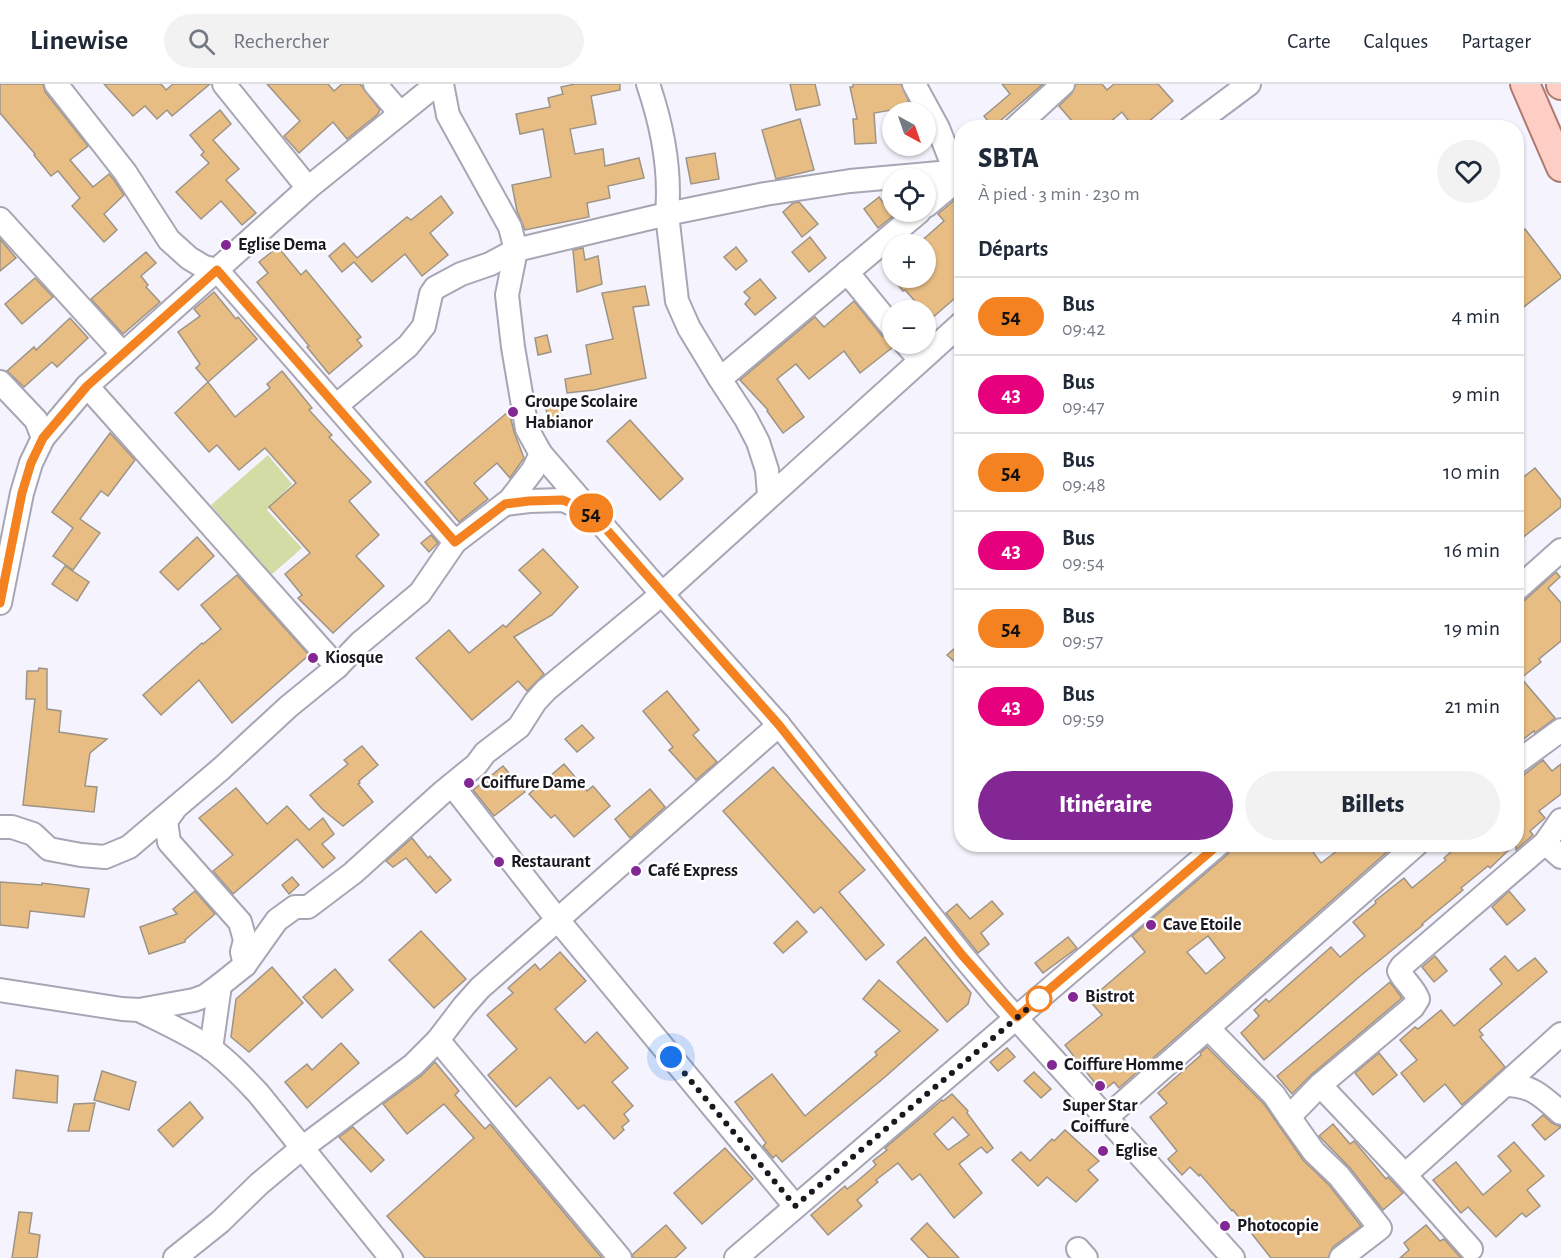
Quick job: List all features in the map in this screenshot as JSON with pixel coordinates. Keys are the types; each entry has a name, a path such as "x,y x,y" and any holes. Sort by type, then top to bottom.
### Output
{"main road":[{"path":"1525,84 1561,166"}],"street":[{"path":"56,84 126,172 169,240 189,258 204,267 217,270 455,542"},
{"path":"224,84 308,188"},
{"path":"375,84 400,113"},
{"path":"0,602 22,493 31,463 43,438 87,386 308,188 437,84"},
{"path":"442,84 448,115 510,226 516,250 507,295 527,429 541,454 779,725 962,955 1233,1258"},
{"path":"648,84 662,133 667,213 677,301 689,328 747,418 767,470 769,495"},
{"path":"914,84 954,162"},
{"path":"1024,120 1063,84"},
{"path":"1201,120 1249,84"},
{"path":"337,405 401,353 417,336 424,326 431,294 435,288 516,250 667,213 786,191 850,182 954,173"},
{"path":"936,196 954,178"},
{"path":"0,219 123,354"},
{"path":"720,379 907,222"},
{"path":"847,272 882,315"},
{"path":"936,338 954,328"},
{"path":"0,990 139,1010 205,996 245,965 277,920 295,907 308,907 327,894 476,765 485,753 519,727 535,702 546,690 662,594 769,495 911,354"},
{"path":"0,382 36,420 43,438"},
{"path":"87,386 337,667"},
{"path":"0,827 12,826 33,834 49,849 105,857 129,848 288,707 337,667 360,643 420,593 455,542 505,504 522,486 541,454"},
{"path":"505,504 563,500 592,513"},
{"path":"1524,583 1561,550"},
{"path":"176,1258 220,1222 259,1184 302,1148 390,1083 438,1040 480,988 779,725"},
{"path":"1524,757 1561,730"},
{"path":"452,785 557,919 795,1206"},
{"path":"174,810 166,821 169,842 240,922 245,940 242,952 245,965"},
{"path":"1289,1117 1320,1085 1413,1007 1418,999 1416,993 1402,978 1399,971 1402,966 1553,850 1561,820"},
{"path":"736,1258 1210,852"},
{"path":"1107,1117 1409,852"},
{"path":"211,1049 220,985"},
{"path":"139,1010 211,1049 226,1061 258,1093 391,1258"},
{"path":"1209,1029 1274,1095 1314,1152 1339,1176 1380,1228 1341,1258"},
{"path":"1405,1175 1561,1034"},
{"path":"438,1040 620,1258"},
{"path":"1320,1085 1471,1249"},
{"path":"1505,1085 1517,1085 1534,1091 1561,1113"}],"green space":[{"path":"268,455 292,484 267,510 302,548 270,576 211,505"}],"building":[{"path":"0,84 43,84 45,92 88,146 70,160 93,187 109,174 124,195 104,214 117,230 104,242 72,206 80,198 58,171 51,176 0,113"},
{"path":"104,84 161,84 166,90 173,84 210,84 172,116 167,110 157,119 145,106 133,116"},
{"path":"267,84 328,84 334,91 342,84 360,84 380,110 347,139 333,122 299,153 284,136 300,121"},
{"path":"575,84 620,84 620,90 591,96 596,124 570,129 575,154 603,149 605,166 639,158 644,178 608,186 610,198 587,203 589,217 525,230 517,211 512,185 551,177 543,129 520,134 516,114 550,107 548,98 563,94 561,87"},
{"path":"790,84 815,84 820,105 796,110"},
{"path":"853,84 901,84 908,100 908,102 882,102 882,112 874,113 876,143 855,144 853,119 857,119 850,87 853,87"},
{"path":"1002,84 1043,84 1001,120 987,120 984,116 1010,94"},
{"path":"1076,84 1102,84 1107,90 1114,84 1158,84 1173,101 1150,120 1128,120 1122,112 1112,120 1071,120 1059,106 1072,93"},
{"path":"220,110 231,124 213,140 239,169 226,180 256,213 242,225 221,201 201,219 176,192 209,163 201,155 204,152 190,135"},
{"path":"800,119 814,170 776,179 762,130"},
{"path":"715,153 719,179 691,184 686,158"},
{"path":"441,196 453,213 430,233 448,255 422,276 405,254 372,282 354,262 342,272 329,256 344,243 357,258 407,217 411,220"},
{"path":"879,197 882,201 882,222 886,222 878,228 864,209"},
{"path":"954,201 954,299 936,315 936,300 914,300 900,288 936,288 936,234 929,234 944,221 938,214"},
{"path":"799,202 818,224 802,237 783,212 793,203"},
{"path":"1524,230 1561,278 1524,307"},
{"path":"810,237 826,258 809,272 792,252"},
{"path":"0,239 16,258 0,271"},
{"path":"278,247 301,275 306,270 361,337 357,340 362,346 329,374 257,282 268,273 259,262"},
{"path":"736,247 747,261 736,270 724,257"},
{"path":"583,248 585,260 598,256 602,284 577,292 573,250"},
{"path":"146,252 156,263 141,276 148,285 146,287 160,302 123,334 91,299"},
{"path":"35,278 53,297 22,324 5,304"},
{"path":"760,279 776,298 755,315 745,304 750,298 744,292"},
{"path":"645,286 649,305 633,307 646,378 594,390 567,393 565,379 591,374 586,345 613,339 602,293"},
{"path":"214,292 236,319 238,317 257,339 208,382 196,368 200,364 178,332 200,316 194,309"},
{"path":"854,301 882,336 882,354 884,354 860,373 844,351 809,379 796,364 777,379 804,417 783,433 768,410 740,380 815,317 824,327"},
{"path":"70,318 88,338 57,367 52,362 24,387 7,371 34,347 36,350"},
{"path":"547,335 551,352 538,355 535,338"},
{"path":"282,371 312,408 309,410 332,435 329,437 371,482 349,501 379,535 356,556 384,586 333,633 298,598 302,595 285,574 310,553 269,507 296,483 265,448 239,470 217,445 209,452 175,413 208,382 235,417 270,388 267,384"},
{"path":"556,397 563,426 550,429 544,399"},
{"path":"509,411 524,458 510,478 497,463 474,483 488,499 459,522 425,482"},
{"path":"630,420 683,479 660,500 607,441"},
{"path":"110,433 135,460 108,496 101,491 80,519 100,533 73,570 53,556 73,528 52,512"},
{"path":"1535,468 1561,500 1561,507 1524,537 1524,477"},
{"path":"431,535 438,543 429,552 421,543"},
{"path":"197,537 214,556 178,590 160,572"},
{"path":"543,549 578,587 552,615 514,637 544,674 527,691 518,681 472,720 416,658 449,630 469,653 503,625 506,627 541,593 519,570"},
{"path":"65,566 89,582 77,601 52,584"},
{"path":"1556,572 1560,577 1548,588 1561,603 1561,641 1539,659 1541,662 1524,676 1524,600"},
{"path":"237,575 309,655 232,723 199,680 161,715 143,695 221,629 201,605"},
{"path":"954,649 954,661 947,655"},
{"path":"39,668 47,669 47,709 61,711 59,732 107,739 90,753 85,786 97,787 94,812 23,805 35,699 26,699 27,671 38,671"},
{"path":"1524,682 1555,718 1535,733 1534,731 1524,739"},
{"path":"667,691 699,730 693,735 717,762 696,780 669,750 673,747 643,711"},
{"path":"582,725 594,738 577,752 565,739"},
{"path":"362,746 378,765 358,784 373,802 343,826 322,809 310,795 348,764 344,760"},
{"path":"1543,760 1552,771 1561,764 1561,794 1539,811 1545,818 1530,831 1533,835 1524,843 1524,775"},
{"path":"564,764 587,791 593,786 610,806 574,837 555,815 551,818 529,794"},
{"path":"503,766 525,792 494,816 473,790"},
{"path":"773,767 865,870 839,892 884,945 866,960 821,907 814,913 723,811"},
{"path":"236,788 267,824 287,806 309,830 323,818 334,834 322,844 335,858 323,868 297,839 233,894 213,871 233,855 199,818"},
{"path":"650,789 665,807 630,838 615,819"},
{"path":"412,838 428,858 430,856 451,880 436,893 406,858 393,867 386,861"},
{"path":"1229,852 1313,852 1321,863 1335,852 1387,852 1119,1088 1114,1082 1102,1092 1065,1045 1102,1015 1089,1000 1145,952 1132,936","holes":["1208,936 1225,958 1206,974 1187,952"]},
{"path":"1451,852 1507,852 1490,868 1488,866 1461,888 1463,890 1423,925 1264,1060 1241,1033 1259,1016 1254,1010 1266,999 1269,1002 1331,947 1340,957 1365,936 1353,922 1376,903 1375,901 1404,878 1412,888 1446,860 1444,858"},
{"path":"292,877 299,885 289,894 282,885"},
{"path":"0,882 42,885 42,883 89,889 84,917 30,911 28,928 0,925"},
{"path":"195,891 215,914 185,942 149,954 140,927 177,914 173,909"},
{"path":"1509,891 1525,910 1507,925 1492,907"},
{"path":"992,901 1003,914 981,933 989,944 978,953 946,913 957,904 970,919"},
{"path":"797,921 807,932 783,953 774,943"},
{"path":"421,931 466,979 434,1008 389,960"},
{"path":"925,937 971,993 968,1004 947,1022 897,962"},
{"path":"1068,937 1077,948 1043,973 1035,963"},
{"path":"560,952 586,981 555,1009 585,1043 597,1032 628,1068 612,1082 633,1106 624,1114 629,1121 622,1127 624,1130 614,1139 584,1105 578,1109 550,1077 516,1107 488,1075 517,1049 487,1015 513,993 508,988 535,964 540,970"},
{"path":"1435,956 1447,971 1434,982 1422,967"},
{"path":"1505,956 1518,971 1535,958 1547,972 1479,1030 1483,1035 1480,1037 1505,1067 1462,1105 1445,1084 1424,1102 1401,1073 1417,1060 1400,1040 1441,1010 1454,1026 1502,984 1490,969"},
{"path":"272,967 303,1003 249,1052 231,1037 236,999"},
{"path":"335,969 353,990 322,1018 303,997"},
{"path":"879,980 938,1030 782,1162 776,1155 773,1158 763,1146 766,1143 735,1102 772,1074 805,1116 877,1055 875,1052 900,1031 863,999"},
{"path":"1390,982 1402,998 1311,1075 1292,1094 1277,1076"},
{"path":"341,1043 359,1063 307,1108 285,1082 307,1064 312,1070"},
{"path":"1207,1047 1264,1104 1303,1160 1329,1185 1361,1226 1333,1247 1328,1258 1271,1258 1233,1210 1200,1174 1199,1176 1190,1167 1182,1175 1168,1159 1177,1151 1150,1117 1167,1103 1158,1093"},
{"path":"1007,1048 1015,1057 998,1071 990,1062"},
{"path":"1379,1053 1397,1075 1373,1095 1355,1073"},
{"path":"435,1062 459,1091 455,1095 485,1129 490,1124 602,1258 425,1258 387,1216 474,1138 444,1104 407,1134 383,1104 421,1076"},
{"path":"16,1070 58,1076 57,1103 13,1098"},
{"path":"102,1071 136,1082 129,1110 94,1100"},
{"path":"1034,1072 1051,1089 1041,1098 1024,1081"},
{"path":"952,1094 968,1111 967,1113 993,1148 987,1153 981,1147 959,1164 982,1193 954,1218 920,1174 912,1180 898,1163 876,1180 878,1182 857,1200 862,1206 828,1235 811,1215 845,1186 847,1189 876,1165 873,1161 887,1150 885,1148","holes":["953,1117 969,1135 948,1150 934,1134"]},
{"path":"190,1102 203,1118 173,1147 158,1130"},
{"path":"95,1103 89,1131 68,1131 74,1104"},
{"path":"1543,1115 1561,1127 1545,1140 1532,1125"},
{"path":"1333,1124 1350,1144 1354,1141 1386,1179 1388,1177 1403,1193 1383,1210 1350,1168 1319,1136"},
{"path":"353,1127 384,1160 371,1172 339,1137"},
{"path":"1065,1130 1099,1161 1088,1170 1098,1180 1076,1202 1047,1177 1038,1186 1012,1160 1021,1152 1030,1161 1052,1139 1054,1141"},
{"path":"1514,1142 1544,1176 1527,1190 1540,1206 1526,1217 1522,1213 1496,1237 1468,1207 1461,1213 1433,1180 1456,1162 1483,1195 1511,1171 1498,1156"},
{"path":"725,1148 753,1179 702,1224 674,1193"},
{"path":"19,1212 32,1213 29,1233 40,1235 37,1258 12,1258"},
{"path":"927,1223 959,1258 929,1258 911,1239"},
{"path":"666,1225 686,1248 675,1258 633,1258 633,1254"},
{"path":"1426,1225 1440,1241 1444,1239 1461,1258 1400,1258 1409,1250 1404,1243"}],"bus line":[{"name":"54","path":"0,603 22,493 31,463 43,438 87,386 217,270 455,542 505,504 563,500 592,513 779,725 962,955 1017,1017 1210,852"}],"place":[{"name":"Eglise Dema","path":"226,245"},
{"name":"Groupe Scolaire Habianor","path":"513,412"},
{"name":"Kiosque","path":"313,658"},
{"name":"Coiffure Dame","path":"469,783"},
{"name":"Restaurant","path":"499,862"},
{"name":"Café Express","path":"636,871"},
{"name":"Cave Etoile","path":"1151,925"},
{"name":"Bistrot","path":"1073,997"},
{"name":"Coiffure Homme","path":"1052,1065"},
{"name":"Super Star Coiffure","path":"1100,1086"},
{"name":"Eglise","path":"1103,1151"},
{"name":"Photocopie","path":"1225,1226"}],"route":[{"path":"671,1057 795,1206 1039,999"}]}
